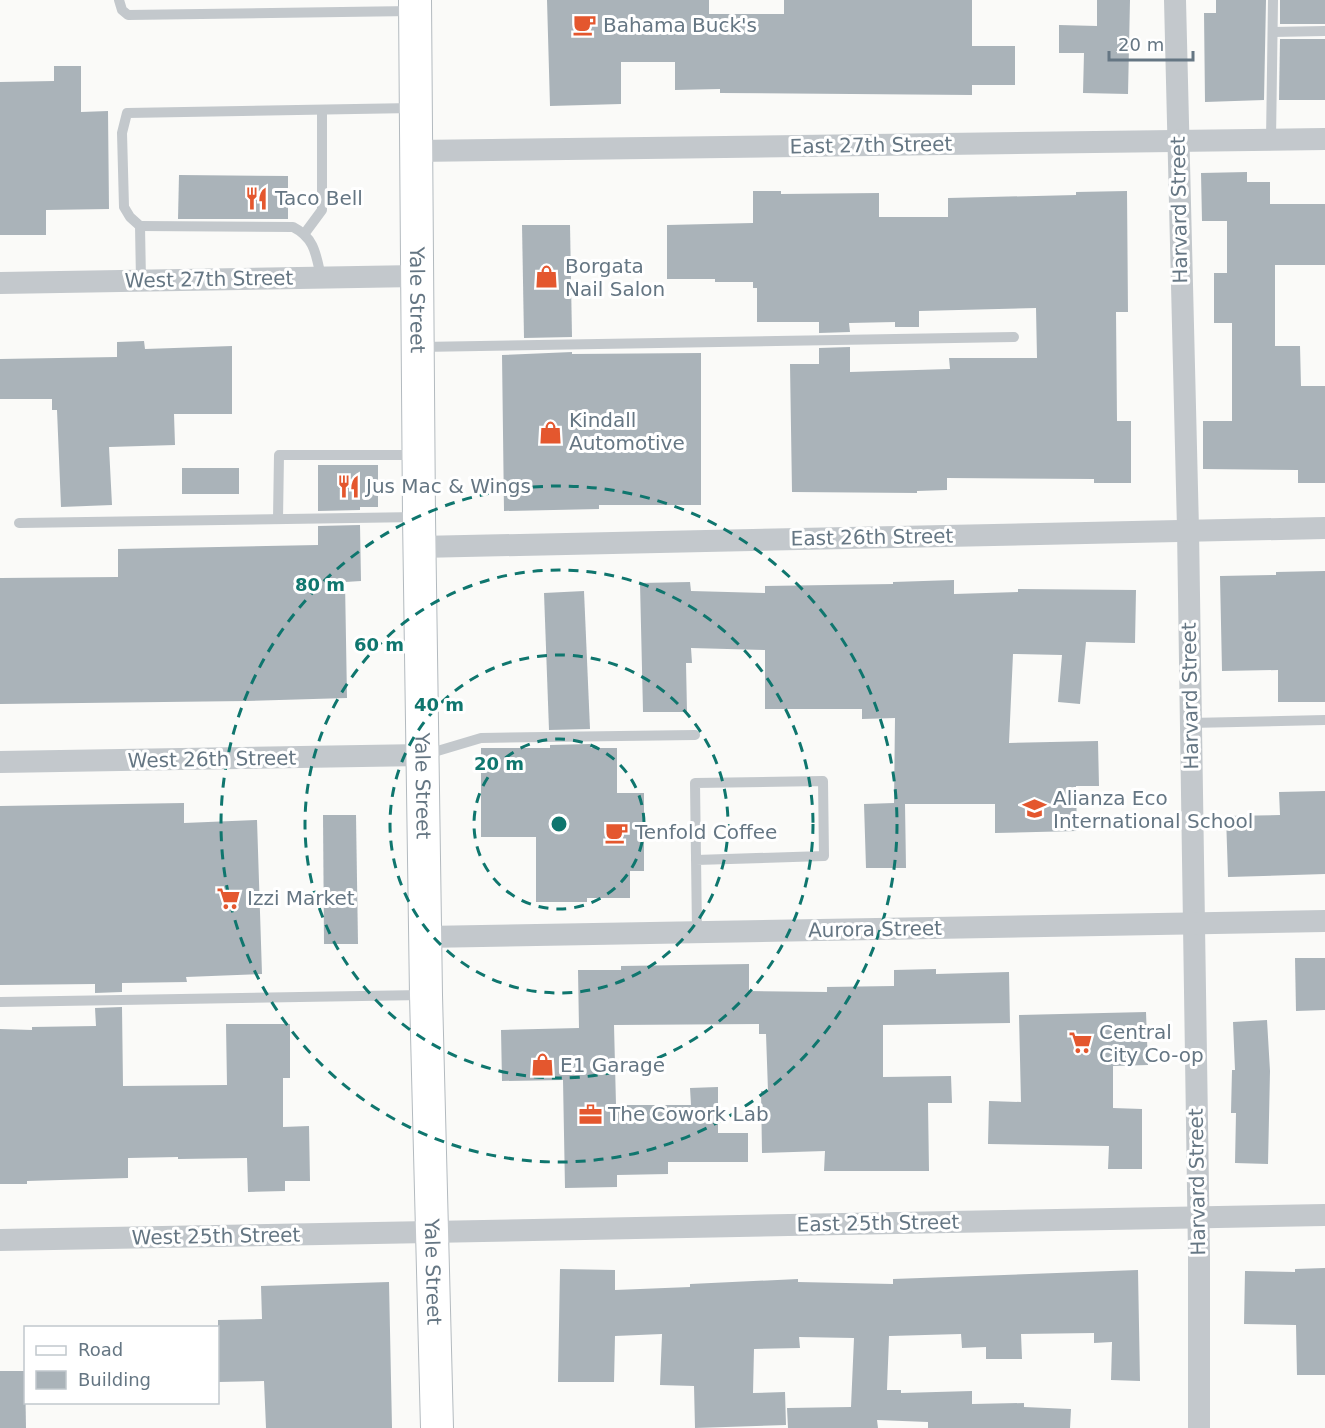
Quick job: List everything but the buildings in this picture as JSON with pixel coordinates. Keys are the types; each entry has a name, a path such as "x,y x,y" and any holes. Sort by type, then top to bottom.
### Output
{"main road":[{"name":"Yale Street","path":"415,6 418,455 425,937 437,1428"}],"street":[{"name":"Harvard Street","path":"1175,0 1188,529 1199,1428"},
{"name":"East 27th Street","path":"416,151 1325,139"},
{"name":"West 27th Street","path":"0,283 417,276"},
{"name":"East 26th Street","path":"419,532 1325,528"},
{"name":"West 26th Street","path":"0,762 423,755"},
{"name":"Aurora Street","path":"425,937 1325,921"},
{"name":"East 25th Street","path":"431,1232 1325,1215"},
{"name":"West 25th Street","path":"0,1240 431,1232"}],"lane":[{"path":"119,0 122,10 128,15 415,6"},
{"path":"1271,140 1273,0"},
{"path":"1272,32 1325,31"},
{"path":"321,277 315,248 305,233 293,227 140,226 130,218 124,207 122,133 127,113 416,108"},
{"path":"305,233 322,210 322,110"},
{"path":"140,226 141,280"},
{"path":"418,347 1014,337"},
{"path":"278,519 279,455 418,455"},
{"path":"19,523 278,519 419,532"},
{"path":"1190,723 1325,720"},
{"path":"423,755 481,738 695,735"},
{"path":"696,860 824,856 823,781 695,783 696,860 698,932"},
{"path":"0,1002 426,995"}],"place":[{"name":"Bahama Buck's","path":"585,25"},
{"name":"Taco Bell","path":"257,198"},
{"name":"Borgata Nail Salon","path":"547,277"},
{"name":"Kindall Automotive","path":"551,432"},
{"name":"Jus Mac & Wings","path":"348,486"},
{"name":"Alianza Eco International School","path":"1035,809"},
{"name":"Tenfold Coffee","path":"617,832"},
{"name":"Izzi Market","path":"229,898"},
{"name":"Central City Co-op","path":"1081,1043"},
{"name":"E1 Garage","path":"542,1065"},
{"name":"The Cowork Lab","path":"590,1114"}]}
